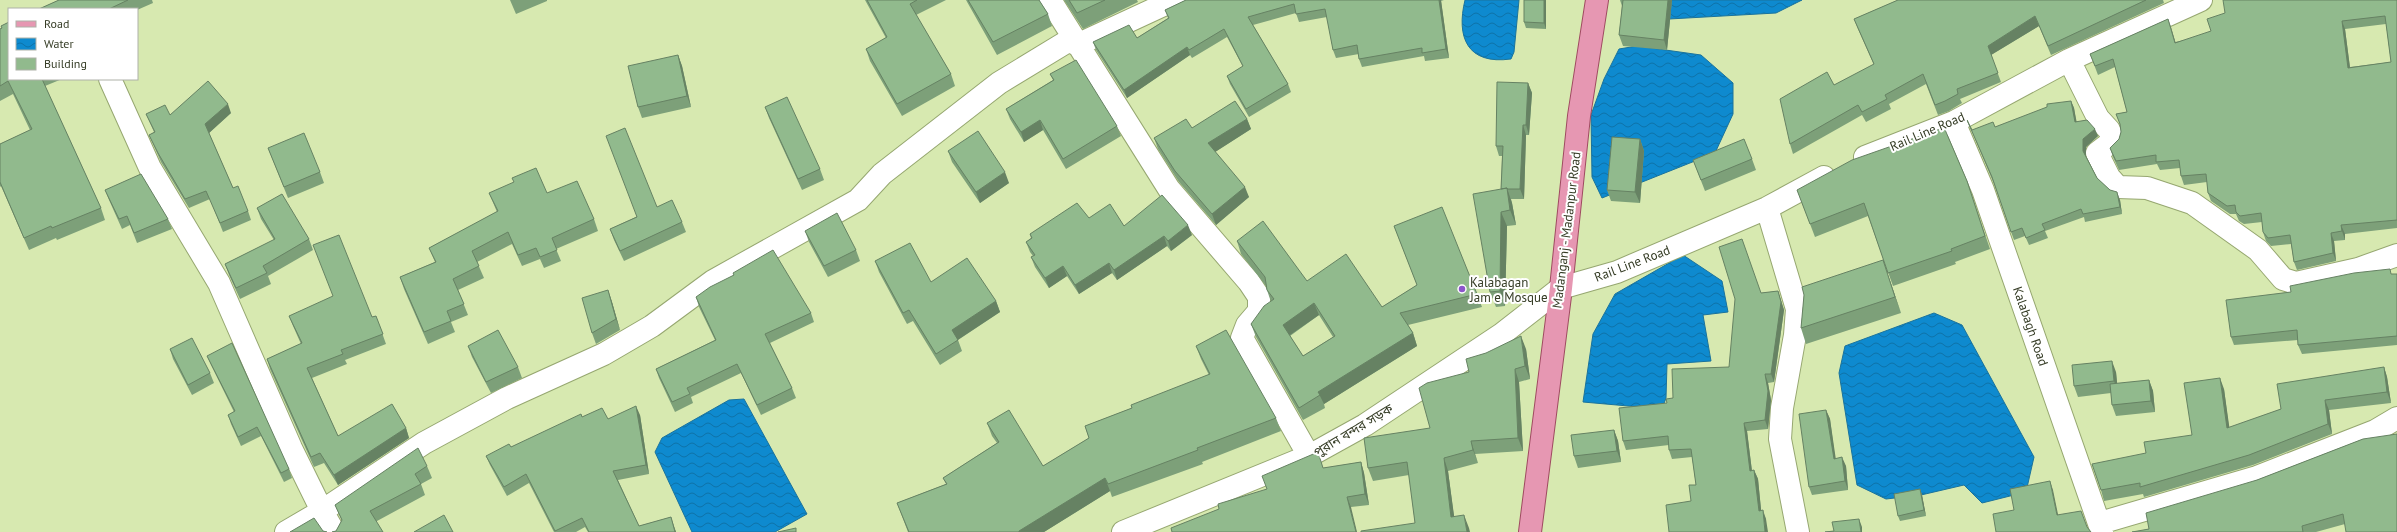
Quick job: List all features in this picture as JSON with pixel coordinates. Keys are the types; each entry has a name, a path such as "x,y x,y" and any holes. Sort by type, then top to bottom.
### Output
{"main road":[{"name":"Madanganj - Madanpur Road","path":"1530,532 1561,288 1579,116 1597,0"}],"street":[{"path":"1050,0 1075,42 1169,189 1249,282 1259,297 1259,311 1246,325 1242,338 1309,456"},
{"path":"286,532 322,511 424,443 507,398 604,354 652,326 713,281 858,200 882,174 999,83 1075,42 1174,0"},
{"name":"Rail Line Road","path":"1561,288 1617,272 1767,208 1851,162 1954,122 2069,60 2201,0"},
{"path":"2069,60 2098,118 2109,130 2112,137 2110,143 2097,153 2109,177 2118,187 2133,189 2147,188 2192,203 2258,250 2283,279 2296,282 2304,281 2358,269 2397,255"},
{"path":"110,80 150,168 219,283 291,448 334,532"},
{"name":"Kalabagh Road","path":"1954,122 1983,190 2044,362 2073,454 2101,528"},
{"path":"1767,208 1797,309 1795,335 1782,408 1780,439 1798,532"},
{"name":"পুরান বন্দর সড়ক","path":"1123,532 1309,456 1365,424 1502,334 1561,288"},
{"path":"2101,528 2257,477 2375,431 2397,418"}],"water":[{"path":"1465,0 1519,0 1514,52 1511,59 1496,60 1484,58 1475,53 1468,46 1464,37 1462,26"},
{"path":"1667,0 1802,0 1776,13 1669,19"},
{"path":"1637,46 1701,55 1733,83 1733,114 1715,153 1602,198 1592,177 1591,115 1604,79 1619,49"},
{"path":"1683,255 1722,281 1728,312 1703,315 1711,361 1667,364 1666,398 1662,409 1583,402 1593,334 1615,294"},
{"path":"1934,313 1962,325 2034,457 2026,492 1982,503 1964,485 1921,495 1886,499 1857,485 1839,373 1845,346"},
{"path":"744,399 807,514 775,532 692,532 655,452 662,438 729,400"}],"building":[{"path":"59,0 128,0 111,8 41,8"},
{"path":"867,0 917,0 910,4 951,74 897,104 866,49 887,37"},
{"path":"968,0 1039,0 1048,14 993,42"},
{"path":"1069,0 1105,0 1077,13"},
{"path":"1186,0 1439,0 1446,49 1422,53 1422,48 1359,59 1357,45 1333,50 1325,9 1296,14 1294,4 1248,17 1288,84 1246,109 1227,76 1243,66 1224,29 1189,50 1187,47 1124,90 1093,42 1129,25 1137,38 1169,18 1165,10"},
{"path":"1524,0 1544,0 1544,23 1524,22"},
{"path":"1623,0 1668,0 1664,40 1619,35"},
{"path":"1898,0 2146,0 2048,46 2035,16 1988,46 1998,73 1957,89 1958,94 1945,101 1935,105 1923,74 1885,95 1887,99 1862,112 1858,105 1790,144 1780,99 1827,72 1834,85 1874,64 1854,19"},
{"path":"2223,0 2397,0 2397,220 2341,225 2342,231 2331,233 2333,253 2294,262 2290,235 2268,238 2263,232 2261,213 2240,216 2236,212 2235,205 2227,206 2208,193 2206,174 2181,176 2179,160 2156,162 2156,155 2116,161 2110,148 2119,139 2121,132 2116,114 2127,112 2113,59 2095,66 2090,54 2168,19 2175,43 2211,31 2207,19 2225,13","holes":["2385,16 2391,62 2348,68 2342,21"]},
{"path":"8,22 8,80 42,80 101,208 52,228 51,226 24,238 0,182 0,144 32,129 8,81 0,86 1,26"},
{"path":"678,55 687,96 638,107 628,66"},
{"path":"1076,60 1117,126 1063,159 1040,120 1021,132 1006,109 1054,80 1050,74"},
{"path":"208,81 228,104 205,124 233,188 238,186 248,211 220,223 206,191 185,199 149,135 155,132 146,114 165,105 170,115"},
{"path":"1497,82 1528,83 1526,125 1523,125 1520,189 1501,189 1503,146 1496,146"},
{"path":"787,97 820,169 798,179 765,107"},
{"path":"1235,101 1247,119 1208,143 1245,187 1212,214 1175,171 1154,138 1186,119 1192,128"},
{"path":"2071,101 2075,122 2087,120 2095,129 2083,139 2083,151 2097,178 2110,190 2117,192 2120,207 2083,214 2081,209 2042,224 2045,230 2026,238 2022,228 2011,232 1992,177 1967,120 1972,130 1993,122 1995,127 2047,107 2047,104"},
{"path":"1943,125 1967,181 1985,236 1951,249 1952,251 1888,273 1864,203 1810,224 1797,190 1852,160 1943,128"},
{"path":"625,128 657,207 672,200 682,222 620,251 610,229 637,217 606,136"},
{"path":"978,131 1005,172 976,192 948,151"},
{"path":"304,133 320,172 284,187 268,148"},
{"path":"1612,137 1640,139 1635,192 1607,190"},
{"path":"1744,139 1752,159 1701,180 1693,160"},
{"path":"536,168 547,193 577,181 594,219 552,238 557,250 540,257 536,248 518,255 508,232 472,251 479,266 453,279 464,304 447,311 451,321 424,332 400,277 436,262 429,248 498,211 489,193 514,182 512,178"},
{"path":"141,174 168,219 134,233 127,216 119,219 105,190"},
{"path":"1507,188 1510,210 1501,212 1500,291 1490,292 1473,194"},
{"path":"282,194 309,239 263,266 267,273 236,288 225,264 275,239 257,208"},
{"path":"1162,195 1188,225 1168,241 1164,236 1114,270 1109,263 1075,285 1063,266 1045,278 1031,257 1035,255 1026,242 1032,238 1030,234 1077,203 1089,218 1110,204 1124,226"},
{"path":"1442,207 1477,294 1400,313 1413,333 1318,392 1320,395 1299,408 1251,324 1264,306 1274,299 1267,290 1265,277 1237,241 1263,221 1307,281 1346,254 1382,307 1417,285 1394,226","holes":["1314,303 1335,336 1303,356 1283,325"]},
{"path":"837,213 856,250 824,266 805,231"},
{"path":"339,235 372,317 376,316 383,334 341,350 343,354 307,368 338,436 392,404 406,428 334,475 320,453 311,457 267,359 302,343 289,316 333,296 313,245"},
{"path":"1742,239 1761,293 1778,291 1781,302 1771,374 1765,374 1768,391 1765,420 1744,423 1750,471 1754,470 1759,511 1763,510 1765,532 1669,532 1666,505 1691,501 1689,485 1696,485 1691,449 1669,450 1668,436 1623,441 1619,408 1667,403 1666,399 1673,398 1672,369 1729,367 1735,299 1719,247"},
{"path":"910,243 931,282 967,258 996,301 952,330 958,340 936,354 909,310 903,313 875,261"},
{"path":"773,250 811,313 765,334 792,388 757,405 737,364 687,388 690,394 672,402 656,369 716,340 696,297 710,287 734,275 733,273"},
{"path":"1883,260 1895,297 1801,328 1804,295 1802,287"},
{"path":"2390,269 2391,274 2397,274 2397,336 2298,345 2297,330 2231,337 2226,300 2291,292 2290,286 2354,273"},
{"path":"608,290 616,319 592,333 582,298"},
{"path":"498,330 518,367 486,382 468,346"},
{"path":"1226,330 1276,418 1197,448 1198,450 1108,484 1105,478 1019,532 909,532 897,503 947,484 943,478 999,442 987,423 1009,410 1043,466 1089,438 1085,426 1132,408 1131,405 1210,374 1196,346"},
{"path":"1521,336 1525,366 1515,369 1518,438 1471,441 1473,450 1444,458 1451,517 1464,515 1467,532 1361,532 1415,523 1407,462 1368,468 1364,438 1430,428 1419,388 1427,383 1469,372 1466,359 1486,353"},
{"path":"192,338 210,373 188,385 170,349"},
{"path":"232,343 289,469 281,473 257,427 238,437 228,415 235,411 207,356"},
{"path":"2112,361 2114,381 2074,386 2072,365"},
{"path":"2384,367 2387,392 2325,400 2328,424 2249,455 2140,487 2140,483 2101,490 2092,464 2146,453 2144,442 2192,435 2184,383 2220,378 2227,428 2281,409 2277,384"},
{"path":"2149,380 2151,401 2112,405 2110,384"},
{"path":"636,406 646,465 613,471 639,526 671,517 675,532 589,532 582,518 555,531 526,474 504,487 486,456 509,444 511,447 581,414 582,417 602,408 608,419"},
{"path":"1826,410 1834,459 1842,457 1845,481 1809,487 1799,414"},
{"path":"1614,430 1617,451 1574,456 1571,435"},
{"path":"2397,434 2397,532 2346,532 2343,514 2302,526 2303,532 2132,532 2149,529 2146,513 2257,480 2363,439"},
{"path":"418,448 427,466 415,474 421,484 370,511 383,532 332,532 336,531 342,520 335,505"},
{"path":"1318,452 1323,468 1361,462 1365,494 1347,497 1356,532 1172,532 1171,528 1219,509 1218,504 1267,489 1262,476"},
{"path":"2050,481 2057,515 2081,511 2087,527 2091,532 1996,532 1993,514 2014,510 2010,489"},
{"path":"1920,489 1924,510 1898,516 1894,494"},
{"path":"444,515 453,532 414,532"},
{"path":"314,518 323,531 327,532 290,532"},
{"path":"1859,519 1861,532 1825,532 1834,531 1832,522"},
{"path":"796,528 796,532 778,532"}],"place":[{"name":"Kalabagan Jam e Mosque","path":"1462,289"}]}
